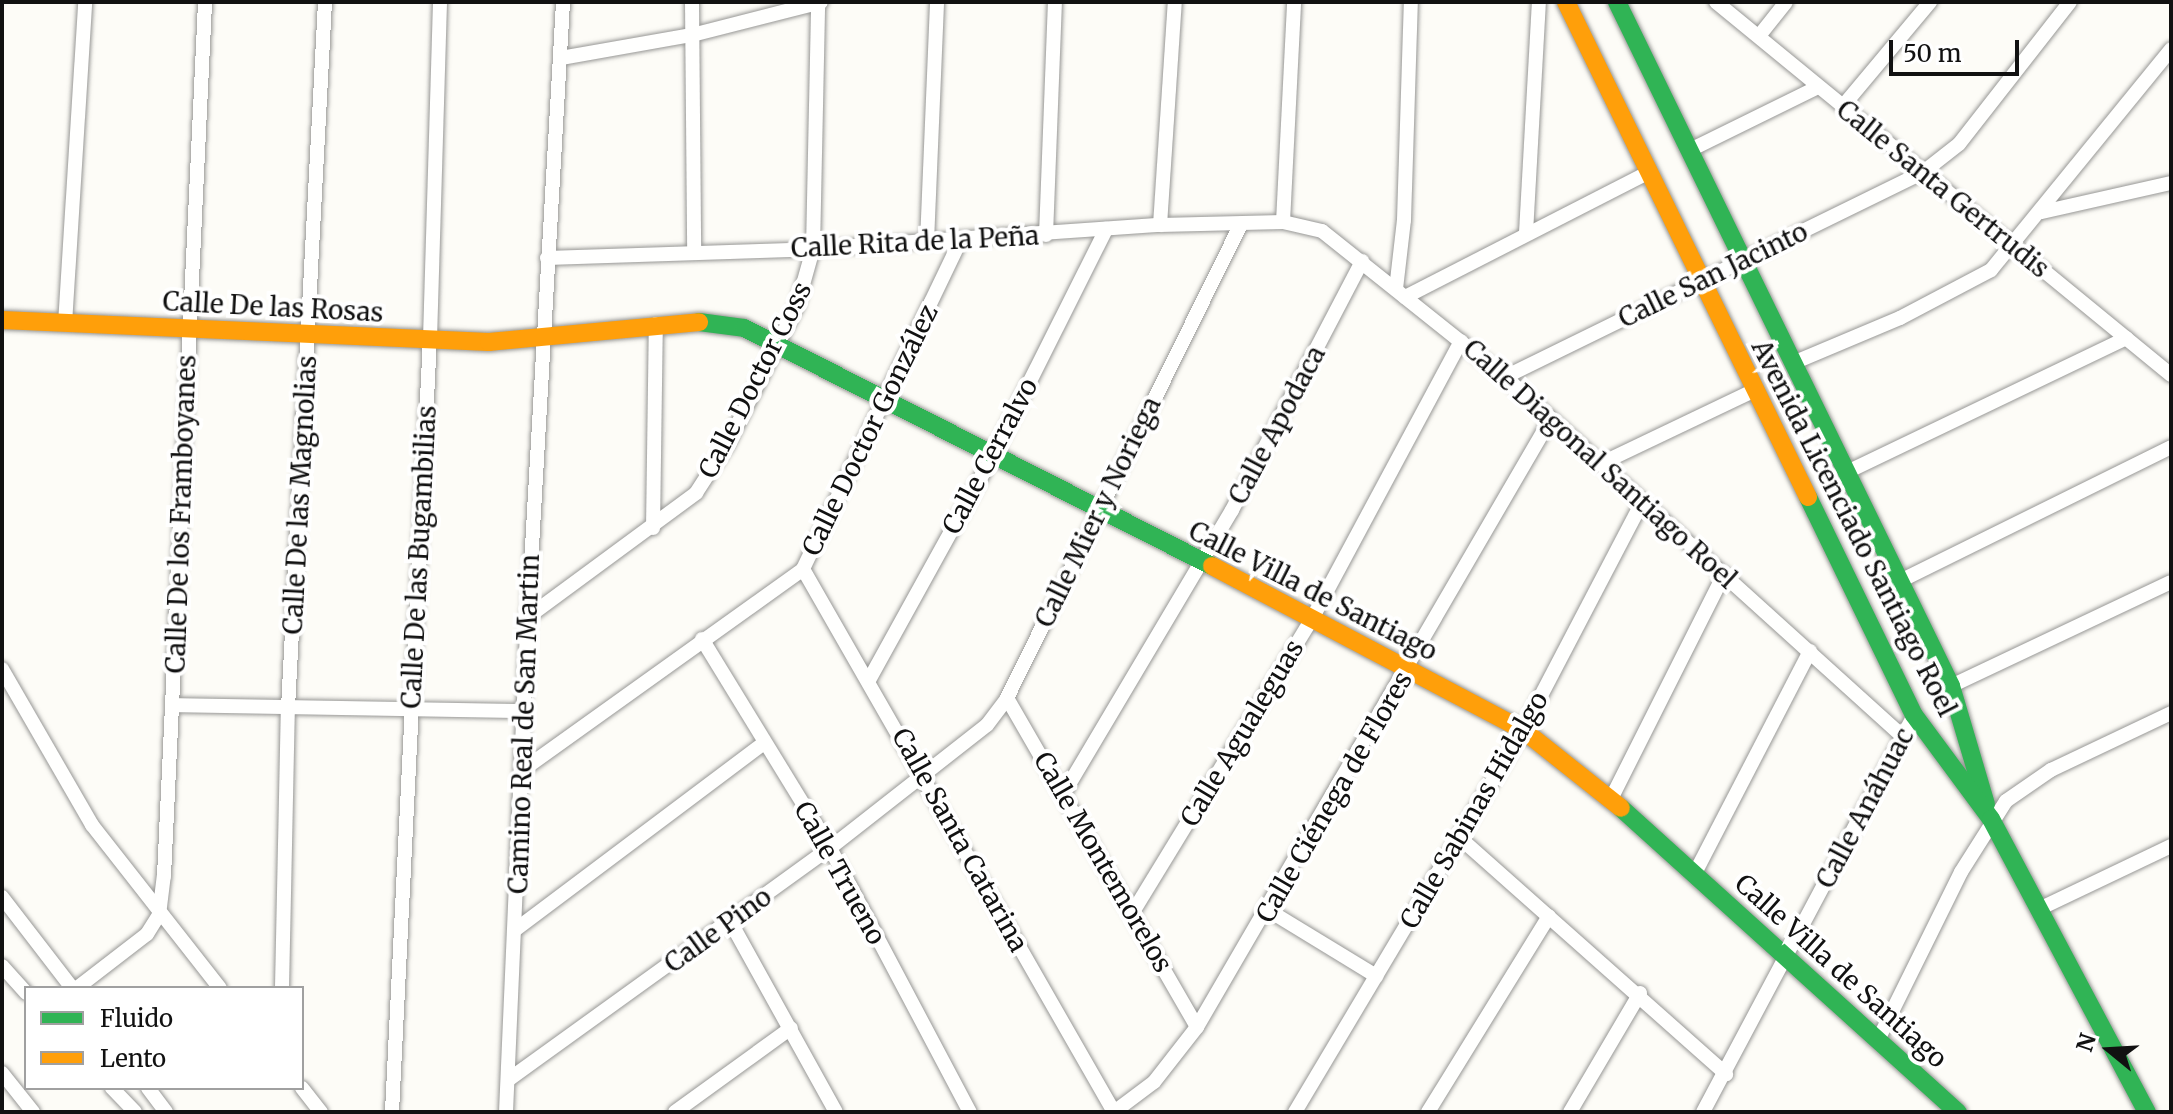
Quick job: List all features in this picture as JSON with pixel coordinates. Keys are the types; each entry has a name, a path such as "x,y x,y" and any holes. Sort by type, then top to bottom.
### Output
{"street":[{"path":"65,324 85,2"},
{"name":"Calle De los Framboyanes","path":"159,915 173,705 205,2"},
{"name":"Calle De las Magnolias","path":"282,986 288,708 325,2"},
{"name":"Calle De las Bugambilias","path":"392,1112 430,339 440,2"},
{"name":"Camino Real de San Martin","path":"506,1112 542,336 563,2"},
{"path":"692,2 694,250"},
{"path":"561,58 692,35 820,2"},
{"name":"Calle Doctor Coss","path":"528,617 653,528 709,477 806,288 813,249 820,2"},
{"path":"927,242 937,2"},
{"path":"1046,235 1055,2"},
{"path":"1160,225 1175,2"},
{"path":"1283,222 1294,2"},
{"path":"1411,2 1400,293 1649,172"},
{"path":"1526,233 1539,2"},
{"name":"Avenida Licenciado Santiago Roel","path":"1566,2 1914,715 1991,819"},
{"name":"Avenida Licenciado Santiago Roel","path":"1617,2 1951,686 1991,819"},
{"name":"Calle Santa Gertrudis","path":"1716,2 2171,375"},
{"path":"1759,36 1786,2"},
{"path":"1843,106 1930,2"},
{"name":"Calle San Jacinto","path":"1505,377 1922,173 1959,144 2070,2"},
{"path":"1793,363 1978,279 2042,212 2171,49"},
{"path":"1688,151 1818,87"},
{"path":"2042,212 2171,183"},
{"name":"Calle Rita de la Peña","path":"547,258 694,250 813,249 1160,225 1283,222"},
{"name":"Calle Diagonal Santiago Roel","path":"1283,222 1322,231 1505,377 1900,734"},
{"name":"Calle Mier y Noriega","path":"925,776 987,725 1007,698 1241,224"},
{"name":"Calle Cerralvo","path":"869,680 993,455 1106,229"},
{"name":"Calle Doctor González","path":"524,769 803,569 960,241"},
{"name":"Calle Apodaca","path":"1064,793 1201,563 1362,261"},
{"name":"Calle De las Rosas","path":"2,320 430,339 542,336"},
{"name":"Calle Villa de Santiago","path":"542,336 656,324 723,323 778,344 1201,563 1313,617 1523,730 1611,799 1958,1112"},
{"path":"653,528 656,324"},
{"path":"1847,472 2127,338"},
{"name":"Calle Agualeguas","path":"1133,912 1313,617 1461,341"},
{"path":"1600,464 1755,390"},
{"name":"Calle Ciénega de Flores","path":"1114,1112 1163,1072 1197,1027 1409,669 1550,420"},
{"path":"1900,581 2171,447"},
{"name":"Calle Sabinas Hidalgo","path":"1295,1112 1523,730 1642,502"},
{"name":"Calle Santa Catarina","path":"803,569 925,776 1114,1112"},
{"path":"1611,799 1724,574"},
{"path":"1951,686 2171,582"},
{"name":"Calle Trueno","path":"702,639 830,848 970,1112"},
{"path":"1695,873 1810,651"},
{"path":"2,669 92,825 159,915 218,986"},
{"name":"Calle Montemorelos","path":"1007,698 1197,1027"},
{"path":"173,705 524,711"},
{"path":"1878,1040 1991,819 2029,783 2171,713"},
{"name":"Calle Anáhuac","path":"1703,1112 1786,960 1900,734 1914,715"},
{"path":"515,930 764,743"},
{"name":"Calle Pino","path":"508,1080 925,776"},
{"path":"1991,819 2147,1112"},
{"path":"1460,838 1640,993 1726,1074"},
{"path":"2039,909 2171,846"},
{"path":"2,897 72,986"},
{"path":"1268,910 1376,976"},
{"path":"77,986 132,949 159,915"},
{"path":"1428,1112 1549,916"},
{"path":"730,921 836,1112"},
{"path":"2,966 24,991"},
{"path":"1570,1112 1640,993"},
{"path":"675,1112 693,1106 791,1028"},
{"path":"2,1073 33,1112"},
{"path":"114,1090 135,1112"},
{"path":"150,1090 166,1112"},
{"path":"304,1090 321,1112"}],"traffic: fast":[{"path":"1617,2 1951,686 1986,804"},
{"path":"699,322 744,328 1212,566"},
{"path":"1808,497 1914,715 1991,819 2147,1112"},
{"path":"1621,808 1958,1112"}],"traffic: slow":[{"path":"1566,2 1808,497"},
{"path":"2,320 489,342 699,322"},
{"path":"1212,566 1523,730 1621,808"}]}
